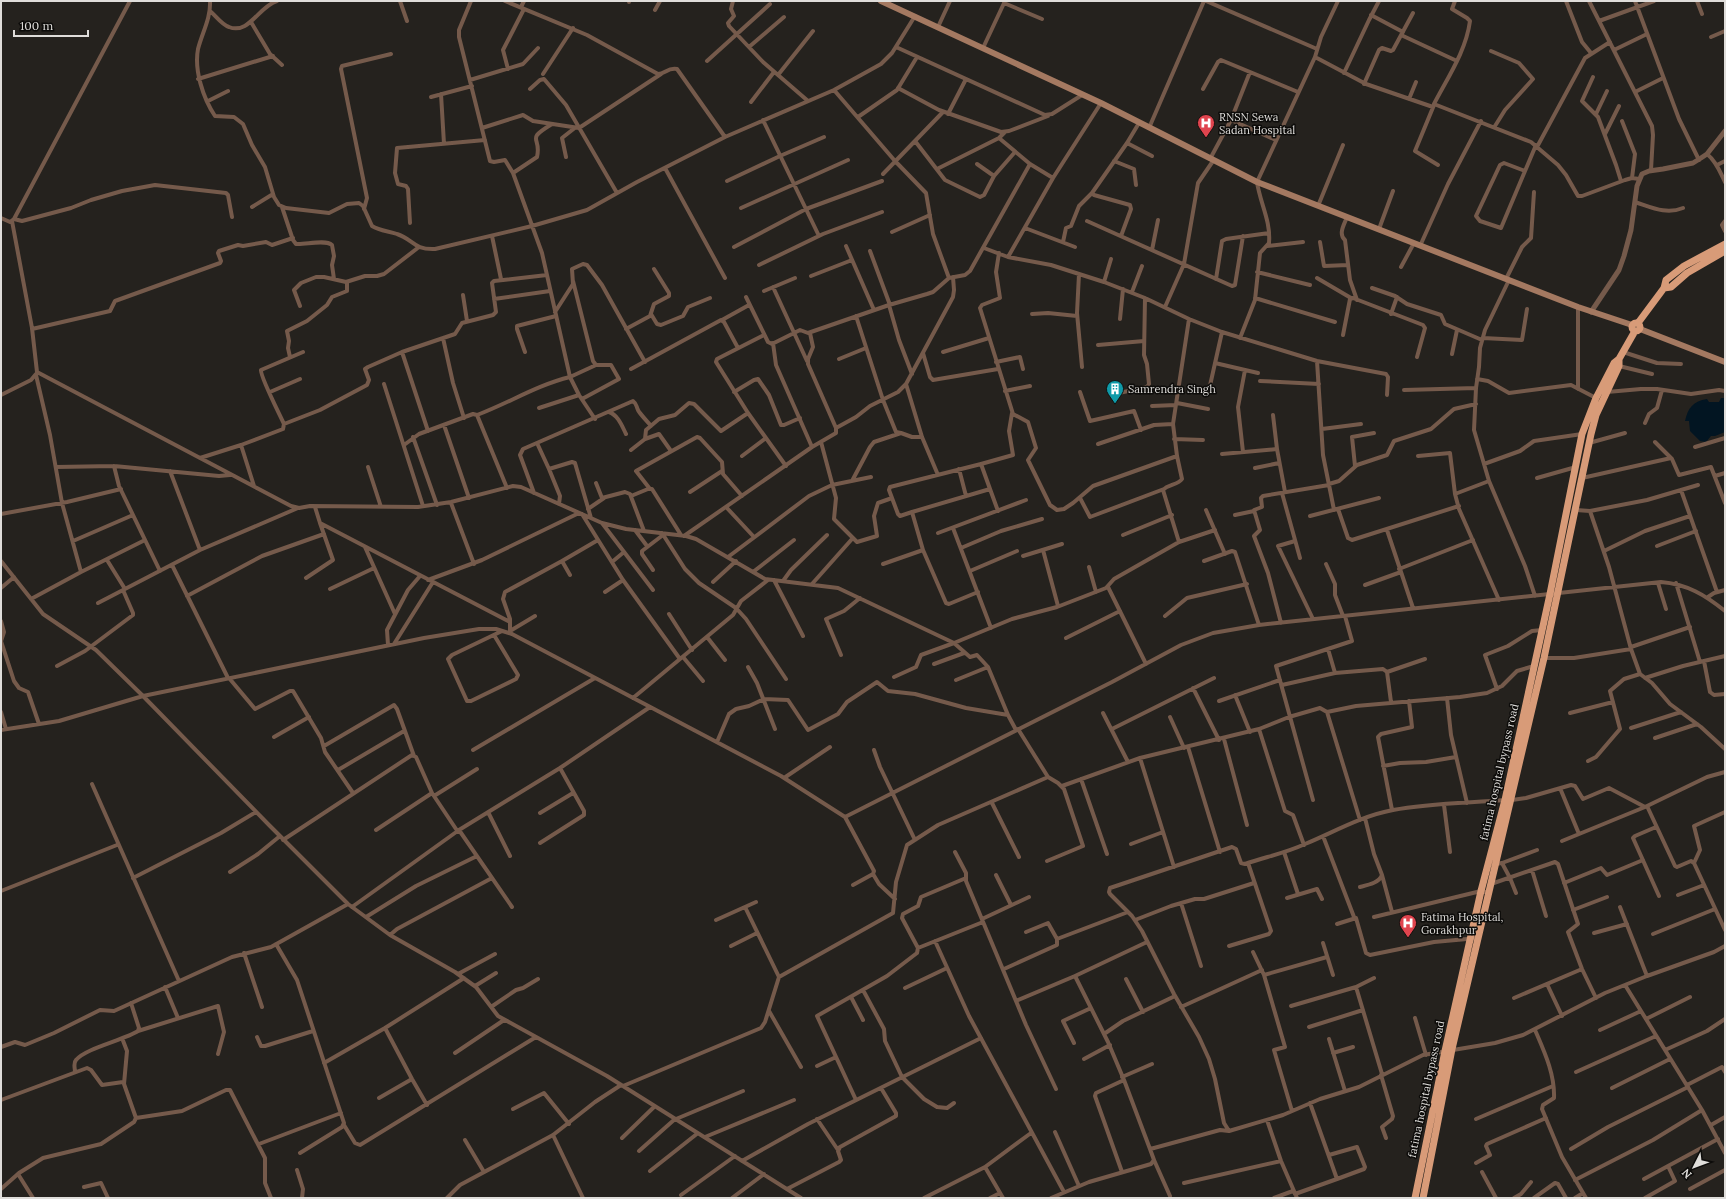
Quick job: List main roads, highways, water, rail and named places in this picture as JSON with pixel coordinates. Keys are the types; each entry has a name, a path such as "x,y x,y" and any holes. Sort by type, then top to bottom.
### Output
{"highway":[{"name":"fatima hospital bypass road","path":"1416,1198 1448,1050 1470,938 1481,891 1508,800 1544,658 1596,415 1636,327 1664,288 1666,280 1684,266 1725,244"},
{"name":"fatima hospital bypass road","path":"1664,288 1671,287 1687,273 1725,251"},
{"name":"fatima hospital bypass road","path":"1423,1198 1448,1050 1491,884 1499,864 1508,800 1582,434 1596,398 1614,363 1621,359"},
{"path":"1563,533 1571,535"}],"main road":[{"path":"880,1 1101,103 1257,182 1578,307 1636,327 1725,362"}],"water":[{"path":"1721,398 1725,398 1725,432 1711,436 1706,442 1700,441 1690,431 1689,421 1685,421 1688,412 1698,401 1707,399 1709,402 1719,402"}],"place":[{"name":"RNSN Sewa Sadan Hospital","path":"1206,138"},
{"name":"Samrendra Singh","path":"1115,404"},
{"name":"Fatima Hospital, Gorakhpur","path":"1408,938"}]}
